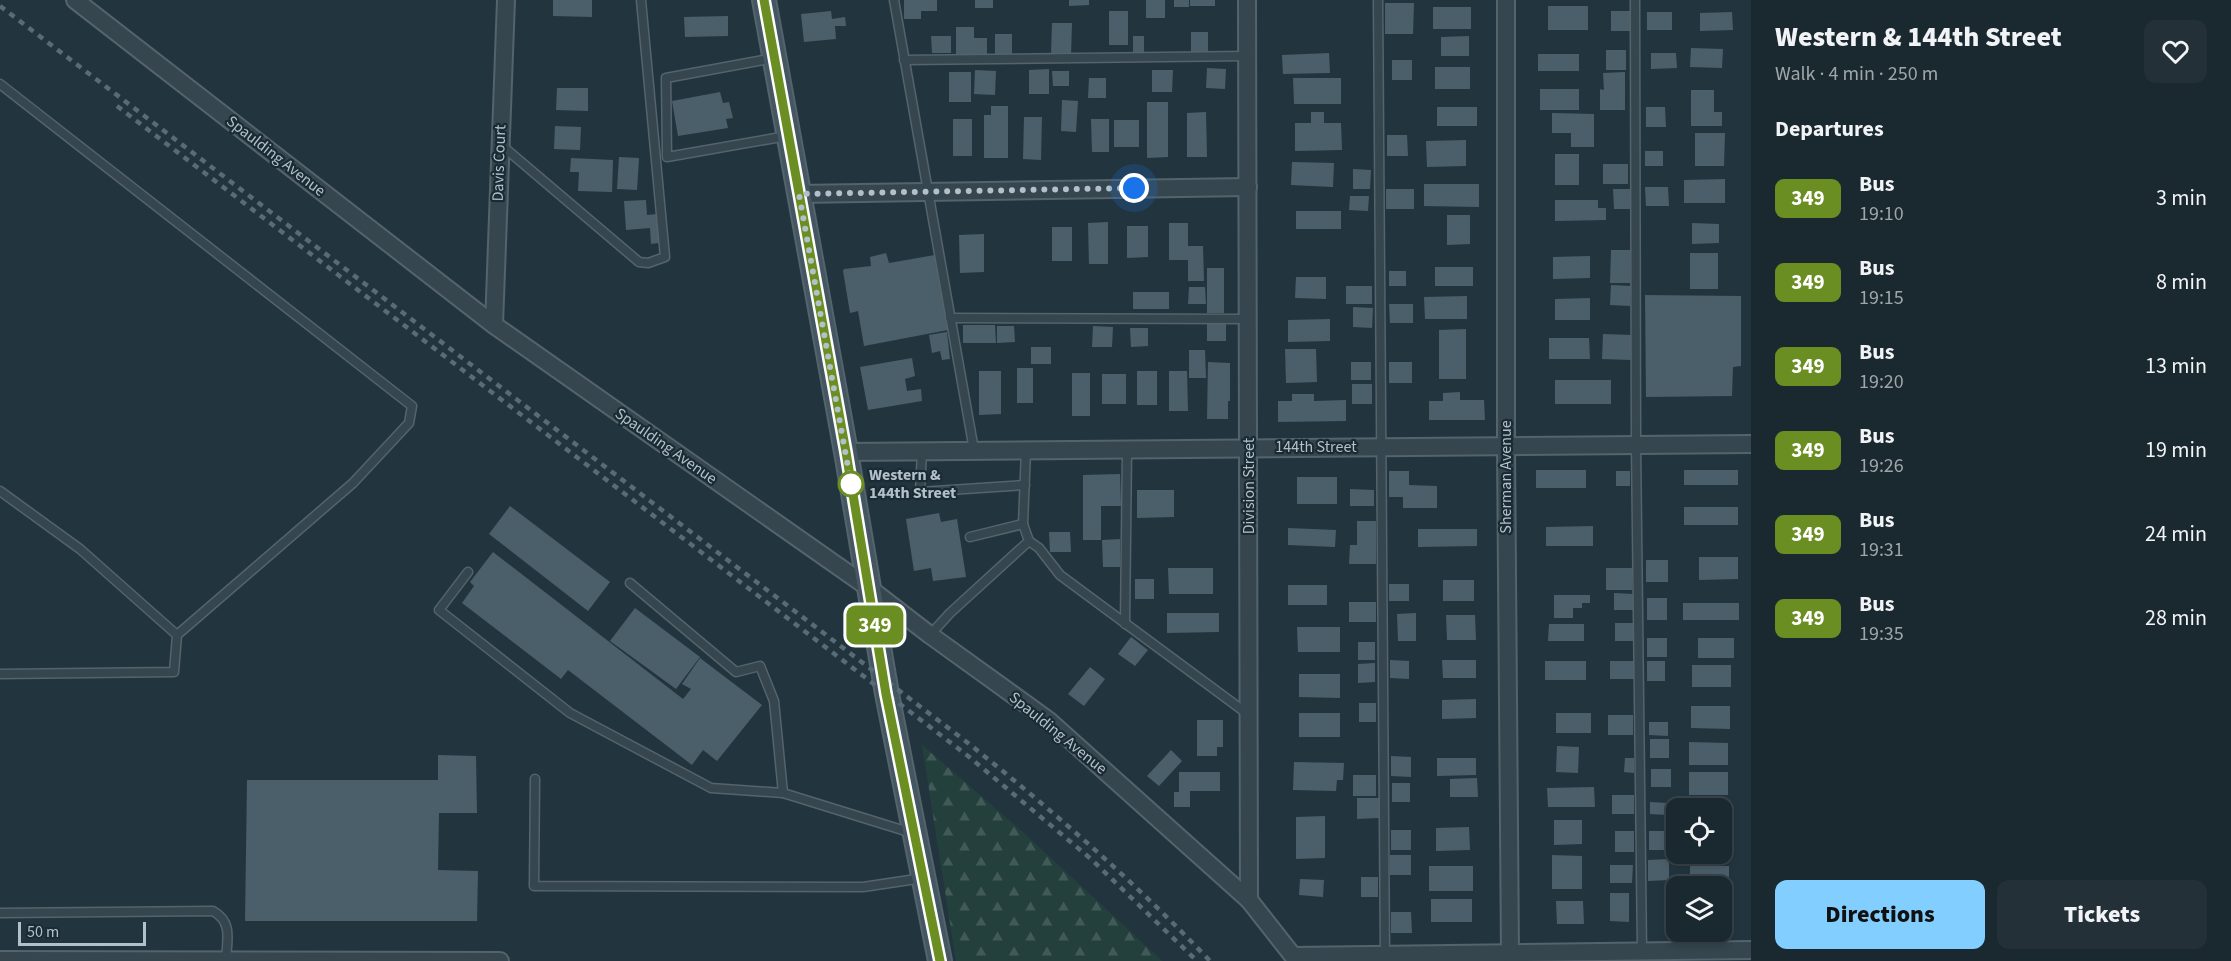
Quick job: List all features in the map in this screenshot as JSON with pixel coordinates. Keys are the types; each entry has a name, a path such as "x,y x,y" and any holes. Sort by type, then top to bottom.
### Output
{"main road":[{"path":"764,0 846,452 886,694 940,961"}],"street":[{"name":"Spaulding Avenue","path":"75,0 494,326 869,588 1048,720 1249,900"},
{"name":"Davis Court","path":"494,326 506,0"},
{"name":"Division Street","path":"1247,0 1249,900"},
{"name":"Sherman Avenue","path":"1506,0 1506,446 1510,954"},
{"path":"799,194 1248,187"},
{"name":"144th Street","path":"846,452 1751,444"},
{"path":"1249,900 1293,956 1386,958 1751,950"},
{"path":"0,960 500,961"}],"lane":[{"path":"500,144 639,262 648,263 665,257 642,0"},
{"path":"894,0 974,450"},
{"path":"1378,0 1386,958"},
{"path":"1635,0 1636,445 1642,952"},
{"path":"904,60 1247,56"},
{"path":"775,58 666,78 667,157 789,136"},
{"path":"0,84 412,406 409,423 353,483 177,635 174,672 0,674"},
{"path":"950,318 1248,320"},
{"path":"1125,624 1126,449"},
{"path":"1026,450 1023,524 1029,541 1039,548 1060,575 1249,716"},
{"path":"922,451 920,492 1025,485"},
{"path":"0,491 80,549 177,635"},
{"path":"970,537 1023,524"},
{"path":"930,635 950,613 1029,541"},
{"path":"468,572 439,610 570,713 711,788 783,793 915,834"},
{"path":"630,583 736,672 760,666 774,701 783,793"},
{"path":"534,779 534,885 863,887 923,878"},
{"path":"0,912 213,911 221,916 227,925 226,960"}],"green space":[{"path":"922,745 1025,834 1162,961 956,961"}],"building":[{"path":"553,0 592,0 592,17 553,16"},
{"path":"904,0 937,0 937,11 921,11 921,19 904,19"},
{"path":"975,0 993,0 993,8 975,8"},
{"path":"1069,0 1089,0 1089,5 1069,6"},
{"path":"1146,0 1165,0 1165,18 1146,18"},
{"path":"1174,0 1189,0 1189,7 1174,7"},
{"path":"1190,0 1215,0 1215,6 1190,6"},
{"path":"1385,3 1414,3 1413,34 1385,34"},
{"path":"1548,6 1588,6 1588,30 1548,30"},
{"path":"1433,7 1471,7 1471,29 1433,29"},
{"path":"831,11 832,19 845,17 846,26 835,26 836,39 804,42 801,14"},
{"path":"1109,11 1128,11 1128,45 1109,45"},
{"path":"1611,11 1630,11 1630,31 1611,31"},
{"path":"1647,12 1672,12 1672,30 1647,30"},
{"path":"1732,12 1733,30 1700,31 1700,13"},
{"path":"728,16 728,36 685,37 684,17"},
{"path":"1052,23 1072,23 1071,55 1051,54"},
{"path":"956,27 974,27 974,38 987,38 987,56 956,55"},
{"path":"1191,32 1208,32 1208,53 1191,53"},
{"path":"995,34 1012,34 1012,56 995,56"},
{"path":"931,36 951,36 951,53 932,53"},
{"path":"1133,36 1144,36 1144,54 1133,54"},
{"path":"1469,36 1469,56 1441,56 1441,37"},
{"path":"1691,48 1723,49 1722,68 1690,67"},
{"path":"1606,50 1626,50 1626,70 1606,70"},
{"path":"1329,53 1330,73 1283,74 1282,55"},
{"path":"1651,53 1676,53 1677,68 1651,69"},
{"path":"1538,54 1579,54 1579,71 1538,71"},
{"path":"1392,60 1412,60 1412,80 1392,80"},
{"path":"1435,67 1470,67 1470,89 1435,89"},
{"path":"1207,68 1226,69 1225,89 1206,88"},
{"path":"1049,69 1049,94 1029,94 1029,70"},
{"path":"975,70 996,71 995,95 974,94"},
{"path":"1152,70 1173,70 1172,92 1152,92"},
{"path":"1052,71 1069,71 1069,86 1053,86"},
{"path":"949,72 971,72 971,102 949,102"},
{"path":"1625,72 1625,110 1600,110 1600,89 1604,90 1603,73"},
{"path":"1089,78 1106,78 1106,98 1088,98"},
{"path":"1293,78 1341,78 1341,104 1294,104"},
{"path":"557,88 588,88 588,111 556,110"},
{"path":"1540,89 1579,89 1579,110 1540,110"},
{"path":"1691,90 1714,90 1714,112 1722,112 1722,126 1691,126"},
{"path":"720,92 723,103 729,102 733,118 726,119 728,128 678,136 672,101"},
{"path":"1062,100 1078,101 1076,132 1061,131"},
{"path":"1147,102 1168,102 1168,157 1147,158"},
{"path":"991,106 1008,106 1008,158 984,158 984,115 991,115"},
{"path":"1437,107 1477,107 1477,126 1437,126"},
{"path":"1646,107 1665,107 1666,127 1646,127"},
{"path":"1206,112 1207,157 1187,157 1187,113"},
{"path":"1311,112 1324,112 1324,123 1341,123 1342,150 1295,151 1295,123 1311,123"},
{"path":"1552,113 1594,114 1594,147 1571,147 1571,133 1552,133"},
{"path":"1024,117 1042,117 1041,160 1023,159"},
{"path":"953,119 972,119 972,156 953,156"},
{"path":"1091,119 1109,119 1109,152 1092,152"},
{"path":"1114,120 1139,120 1139,147 1114,147"},
{"path":"555,126 581,127 580,150 554,149"},
{"path":"1695,133 1725,133 1724,166 1695,166"},
{"path":"1387,135 1407,135 1408,156 1387,156"},
{"path":"1466,140 1466,166 1427,167 1426,141"},
{"path":"1645,151 1663,151 1663,166 1645,166"},
{"path":"1555,154 1579,154 1579,185 1555,185"},
{"path":"619,157 639,158 637,190 617,189"},
{"path":"571,158 613,160 612,192 578,191 579,172 570,172"},
{"path":"1292,162 1334,163 1333,187 1291,185"},
{"path":"1603,164 1628,164 1628,184 1603,184"},
{"path":"1353,169 1371,170 1370,189 1353,189"},
{"path":"1725,179 1725,203 1684,203 1684,180"},
{"path":"1424,184 1479,184 1479,207 1424,206"},
{"path":"1645,187 1668,187 1669,206 1646,206"},
{"path":"1386,189 1414,189 1414,209 1386,209"},
{"path":"1613,189 1631,189 1631,209 1614,209"},
{"path":"1350,196 1369,196 1368,211 1349,210"},
{"path":"646,200 647,215 657,214 659,243 651,244 650,228 626,230 624,201"},
{"path":"1555,200 1598,200 1598,208 1606,208 1606,220 1555,221"},
{"path":"1296,211 1341,211 1341,229 1296,229"},
{"path":"1447,215 1470,215 1470,244 1447,245"},
{"path":"1108,222 1108,264 1089,264 1088,223"},
{"path":"1169,223 1188,223 1188,246 1203,246 1204,281 1188,281 1188,260 1169,260"},
{"path":"1692,223 1719,224 1719,243 1692,244"},
{"path":"1127,226 1148,226 1148,257 1127,258"},
{"path":"1052,227 1072,227 1072,261 1052,261"},
{"path":"984,234 984,272 960,273 959,235"},
{"path":"1611,250 1630,250 1630,283 1610,283"},
{"path":"886,253 889,263 935,255 948,330 864,346 858,311 850,313 843,271 871,266 870,257"},
{"path":"1690,253 1718,253 1718,289 1690,289"},
{"path":"1590,256 1590,278 1553,279 1553,257"},
{"path":"1435,267 1473,267 1473,286 1435,286"},
{"path":"1207,268 1224,268 1224,313 1207,313"},
{"path":"1389,271 1406,271 1406,286 1389,286"},
{"path":"1296,277 1326,277 1326,299 1295,298"},
{"path":"1611,285 1631,286 1630,306 1610,305"},
{"path":"1346,286 1372,286 1372,304 1346,304"},
{"path":"1189,287 1205,287 1206,304 1188,304"},
{"path":"1133,292 1169,292 1169,309 1133,309"},
{"path":"1645,295 1741,296 1741,366 1733,367 1732,396 1646,397"},
{"path":"1467,296 1467,319 1425,319 1424,297"},
{"path":"1590,298 1590,320 1555,320 1555,299"},
{"path":"1389,304 1413,304 1413,323 1390,323"},
{"path":"1353,307 1373,308 1372,328 1353,327"},
{"path":"1330,319 1330,341 1288,342 1288,320"},
{"path":"1207,324 1226,324 1226,341 1207,341"},
{"path":"963,325 995,325 996,343 963,343"},
{"path":"997,326 1014,326 1015,342 997,343"},
{"path":"1093,326 1113,327 1112,347 1092,347"},
{"path":"1130,328 1148,328 1148,346 1131,347"},
{"path":"1466,329 1466,379 1439,379 1439,330"},
{"path":"947,332 950,359 942,360 940,351 932,353 929,335"},
{"path":"1603,334 1632,335 1631,360 1602,359"},
{"path":"1549,338 1589,338 1590,359 1549,359"},
{"path":"1031,347 1051,347 1051,364 1031,364"},
{"path":"1285,349 1316,349 1317,382 1286,383"},
{"path":"1189,350 1205,350 1206,378 1189,378"},
{"path":"912,358 915,376 905,379 907,391 921,389 922,401 868,410 860,367"},
{"path":"1208,362 1230,363 1228,419 1207,419"},
{"path":"1351,362 1371,362 1371,380 1351,380"},
{"path":"1389,362 1412,362 1412,383 1389,383"},
{"path":"1017,368 1033,368 1033,403 1017,403"},
{"path":"979,371 1001,371 1001,414 979,415"},
{"path":"1137,371 1157,371 1157,405 1137,405"},
{"path":"1169,371 1187,371 1188,411 1169,411"},
{"path":"1072,373 1090,373 1090,416 1072,416"},
{"path":"1102,374 1126,374 1126,404 1102,404"},
{"path":"1555,380 1611,380 1611,404 1555,404"},
{"path":"1352,384 1372,384 1372,404 1352,404"},
{"path":"1460,392 1460,400 1484,400 1485,420 1429,420 1429,401 1443,401 1443,393"},
{"path":"1292,394 1314,394 1314,401 1346,400 1346,421 1278,422 1278,401 1292,401"},
{"path":"1536,470 1586,470 1586,488 1536,488"},
{"path":"1684,470 1738,470 1738,485 1684,485"},
{"path":"1389,471 1409,471 1409,485 1437,486 1437,508 1403,508 1403,497 1389,497"},
{"path":"1616,471 1630,471 1630,486 1616,486"},
{"path":"1120,474 1121,506 1101,506 1101,540 1083,540 1083,475"},
{"path":"1297,477 1337,477 1337,504 1297,504"},
{"path":"1350,489 1374,490 1374,506 1350,506"},
{"path":"1137,490 1174,490 1174,517 1137,518"},
{"path":"510,506 610,582 588,611 489,534"},
{"path":"1684,507 1738,507 1738,525 1684,525"},
{"path":"939,513 941,522 957,519 966,577 933,581 931,568 914,571 906,519"},
{"path":"1357,521 1376,521 1376,564 1349,564 1350,545 1357,545"},
{"path":"1593,526 1593,546 1546,546 1546,527"},
{"path":"1288,528 1336,530 1335,547 1288,545"},
{"path":"1418,529 1477,529 1477,546 1418,547"},
{"path":"1049,532 1070,532 1071,552 1050,552"},
{"path":"1120,539 1120,567 1103,567 1102,540"},
{"path":"493,552 683,699 691,689 682,684 700,658 762,705 717,761 703,750 692,765 568,670 561,679 462,603 474,586 470,582"},
{"path":"1699,557 1738,557 1738,579 1699,580"},
{"path":"1646,560 1668,560 1668,582 1646,582"},
{"path":"1168,568 1213,568 1213,594 1169,594"},
{"path":"1606,568 1632,568 1632,590 1606,590"},
{"path":"1135,579 1154,579 1154,599 1135,599"},
{"path":"1443,580 1474,580 1474,601 1443,601"},
{"path":"1389,584 1409,584 1409,601 1389,601"},
{"path":"1288,585 1327,585 1327,605 1288,605"},
{"path":"1614,593 1633,594 1633,610 1614,610"},
{"path":"1554,595 1590,595 1590,603 1582,603 1582,608 1573,608 1573,618 1554,618"},
{"path":"1647,598 1667,598 1667,620 1647,620"},
{"path":"1349,602 1376,602 1376,622 1349,622"},
{"path":"1683,603 1739,603 1739,620 1683,620"},
{"path":"635,608 700,657 676,689 610,641"},
{"path":"1167,613 1219,613 1219,632 1167,633"},
{"path":"1416,613 1416,641 1398,641 1397,614"},
{"path":"1446,615 1475,615 1476,640 1447,640"},
{"path":"1615,623 1633,623 1633,641 1615,641"},
{"path":"1549,624 1584,624 1584,641 1548,641"},
{"path":"1297,627 1340,627 1340,652 1298,652"},
{"path":"1131,637 1148,650 1135,666 1118,654"},
{"path":"1647,638 1667,638 1667,657 1647,657"},
{"path":"1698,638 1734,638 1734,658 1698,658"},
{"path":"1358,642 1375,642 1375,660 1358,660"},
{"path":"1390,660 1409,661 1409,679 1390,678"},
{"path":"1442,660 1476,660 1476,678 1443,678"},
{"path":"1545,661 1586,661 1586,680 1545,680"},
{"path":"1610,661 1635,661 1635,679 1610,679"},
{"path":"1647,661 1665,661 1665,681 1647,681"},
{"path":"1375,663 1375,682 1358,683 1358,664"},
{"path":"1692,665 1731,665 1731,687 1692,687"},
{"path":"1090,667 1105,679 1084,706 1068,694"},
{"path":"1299,674 1340,674 1340,698 1299,697"},
{"path":"1476,699 1476,718 1442,719 1442,700"},
{"path":"1359,703 1376,703 1376,722 1359,722"},
{"path":"1691,706 1730,706 1730,729 1691,728"},
{"path":"1299,713 1340,713 1340,737 1299,737"},
{"path":"1556,713 1591,713 1591,733 1556,733"},
{"path":"1608,715 1633,715 1633,735 1608,735"},
{"path":"1197,720 1223,720 1223,747 1217,747 1217,756 1197,756"},
{"path":"1649,722 1668,722 1668,736 1649,735"},
{"path":"1650,739 1669,739 1669,758 1650,758"},
{"path":"1689,742 1728,743 1728,765 1689,765"},
{"path":"1557,746 1579,747 1578,773 1556,772"},
{"path":"1171,750 1182,761 1159,786 1147,776"},
{"path":"438,755 476,756 477,813 439,813 438,870 478,871 477,921 245,921 247,780 438,780"},
{"path":"1391,756 1411,757 1411,777 1391,776"},
{"path":"1437,758 1476,758 1476,775 1437,776"},
{"path":"1625,758 1634,758 1634,773 1624,772"},
{"path":"1294,762 1344,763 1343,780 1337,780 1336,791 1293,790"},
{"path":"1651,769 1671,769 1671,787 1651,787"},
{"path":"1179,772 1220,772 1220,791 1190,791 1190,807 1174,807 1174,792 1179,792"},
{"path":"1689,772 1728,772 1728,795 1689,795"},
{"path":"1353,775 1376,775 1376,796 1353,796"},
{"path":"1477,778 1478,797 1450,797 1450,779"},
{"path":"1392,783 1410,783 1410,802 1392,802"},
{"path":"1594,787 1595,807 1548,807 1547,788"},
{"path":"1612,795 1634,795 1634,814 1612,814"},
{"path":"1357,798 1379,798 1379,818 1357,819"},
{"path":"1650,802 1666,803 1666,815 1650,814"},
{"path":"1325,816 1325,858 1296,859 1296,817"},
{"path":"1554,820 1582,820 1582,844 1554,845"},
{"path":"1469,827 1470,850 1436,851 1436,828"},
{"path":"1391,830 1411,830 1411,850 1391,850"},
{"path":"1615,831 1634,831 1634,852 1615,852"},
{"path":"1649,831 1666,831 1666,850 1649,850"},
{"path":"1390,855 1411,855 1411,875 1390,875"},
{"path":"1552,855 1582,856 1582,889 1552,889"},
{"path":"1666,859 1666,864 1669,864 1669,876 1666,876 1666,880 1648,881 1648,860"},
{"path":"1610,865 1633,865 1632,883 1610,883"},
{"path":"1429,866 1473,866 1473,891 1429,891"},
{"path":"1690,866 1729,866 1729,876 1690,876"},
{"path":"1361,877 1378,877 1378,897 1361,897"},
{"path":"1300,879 1324,880 1323,897 1299,895"},
{"path":"1610,893 1629,893 1629,922 1610,921"},
{"path":"1431,899 1472,899 1472,922 1431,922"},
{"path":"1556,901 1583,901 1584,924 1557,924"},
{"path":"1391,912 1411,912 1412,933 1391,933"}],"railway":[{"path":"0,6 968,743 1093,848 1210,961"},
{"path":"117,106 968,756 1091,859 1197,961"}],"bus line":[{"name":"349","path":"764,0 846,452 886,694 940,961"}],"place":[{"name":"Western & 144th Street","path":"851,484"}],"route":[{"path":"851,484 799,194 1134,188"}]}
